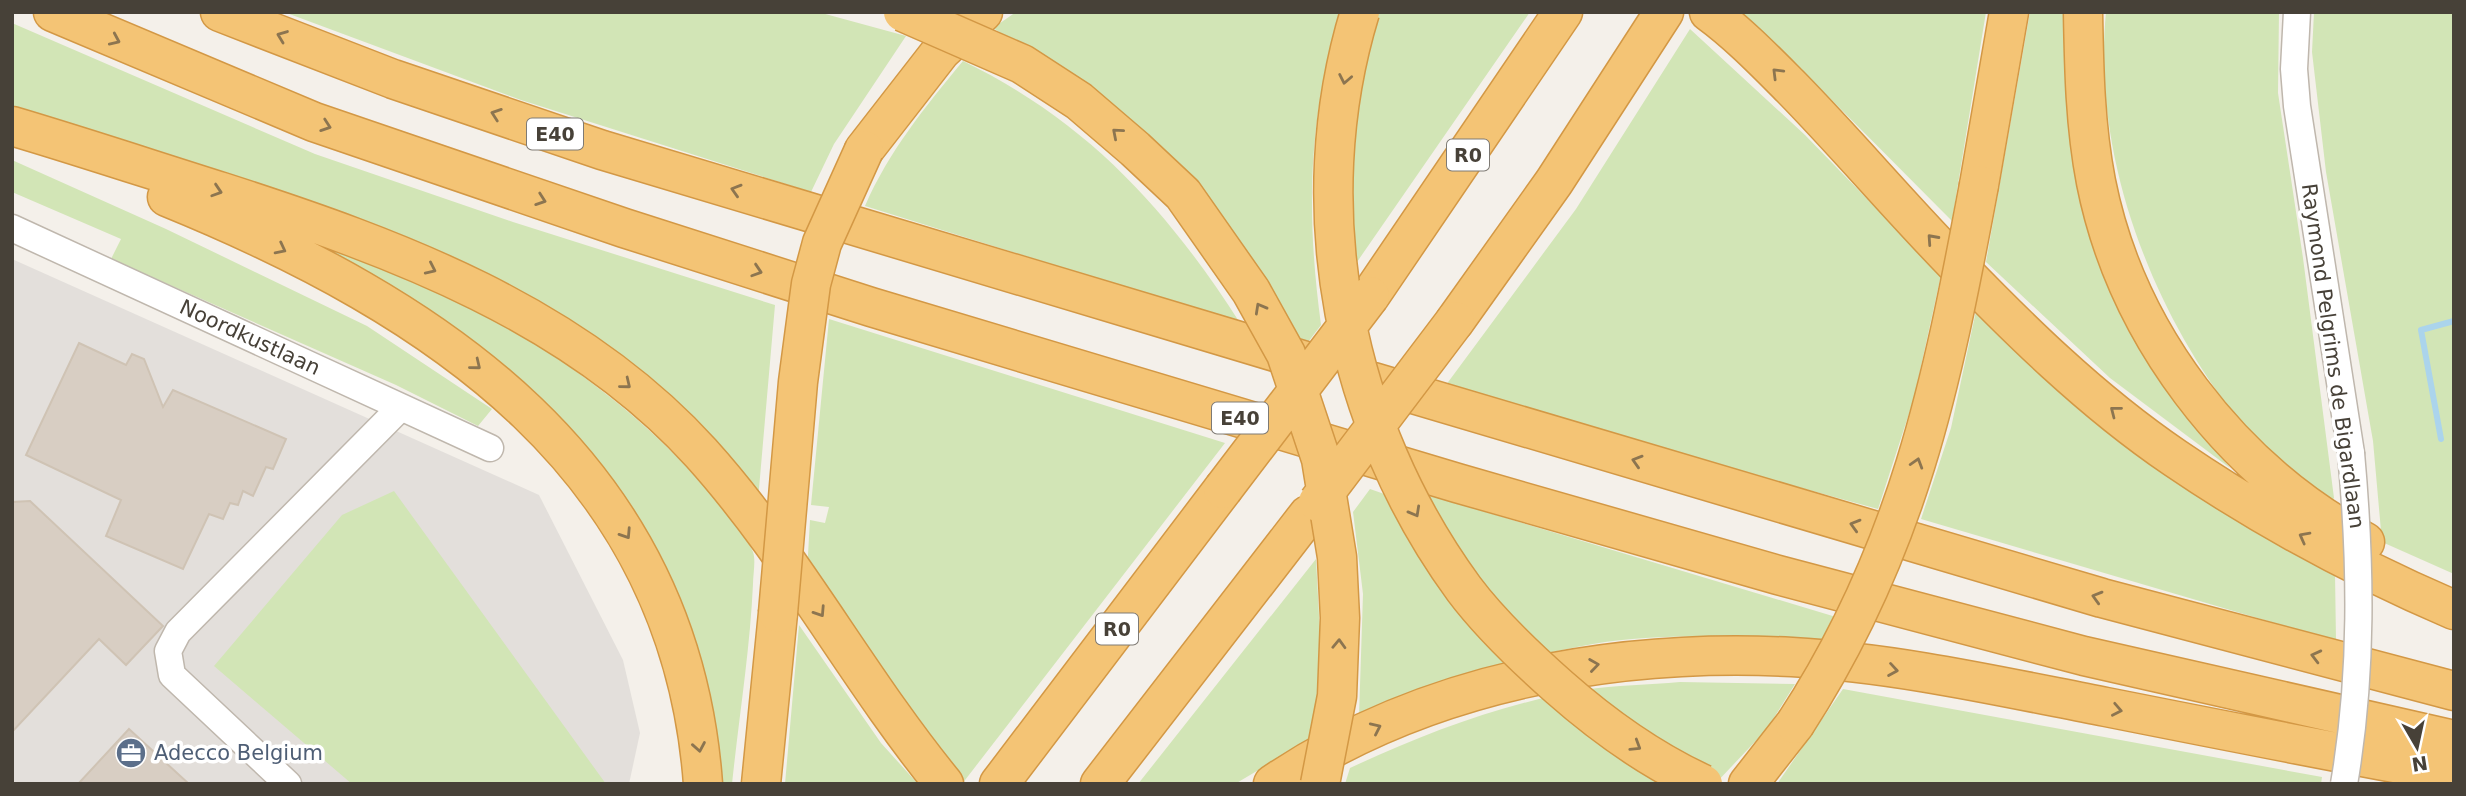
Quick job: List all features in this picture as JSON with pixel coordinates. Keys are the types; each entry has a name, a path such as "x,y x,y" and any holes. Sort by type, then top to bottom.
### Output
{"highway":[{"name":"E40","path":"53,12 314,122 624,228 871,307 1457,483 1778,575 2084,656 2454,740"},
{"name":"E40","path":"220,12 393,79 602,150 2102,598 2454,691"},
{"path":"903,12 1023,64 1079,101 1135,149 1183,194 1251,291 1280,344 1321,459 1337,557 1340,618 1337,696 1320,784"},
{"path":"761,784 798,382 811,284 822,243 888,94 948,12"},
{"path":"864,150 942,51 983,12"},
{"path":"1360,12 1340,101 1334,198 1337,263 1354,364 1371,419 1401,486 1432,542 1465,591 1500,632 1580,706 1632,743 1703,784"},
{"name":"R0","path":"1005,776 1370,296 1563,12"},
{"path":"1709,12 1755,51 1844,142 1946,254 2084,387 2173,457 2269,518 2396,584 2454,610"},
{"path":"1748,784 1795,723 1845,642 1897,524 1927,433 1952,330 2009,12"},
{"path":"2083,12 2085,101 2096,183 2112,241 2134,300 2161,348 2198,399 2258,466 2340,529 2454,588"},
{"path":"1100,784 1455,321 1554,182 1654,27"},
{"path":"12,126 58,153 259,238 387,303 463,355 538,420 591,481 634,547 670,622 688,686 703,784"},
{"path":"12,126 362,238 509,305 590,356 650,403 701,453 805,588 901,731 944,784"},
{"path":"1273,784 1296,768 1387,722 1482,688 1536,674 1599,664 1699,656 1794,657 1977,682 2454,774"}],"street":[{"name":"Raymond Pelgrims de Bigardlaan","path":"2297,12 2294,69 2297,106 2351,453 2360,591 2354,702 2344,784"},
{"name":"Noordkustlaan","path":"12,228 490,448"},
{"path":"288,784 172,674 168,650 178,632 400,408"}],"shaded area":[{"path":"12,259 539,495 623,660 640,733 629,784 12,784"}],"green space":[{"path":"284,12 818,12 906,36 834,144 811,192 521,100"},
{"path":"1016,12 1340,12 1321,91 1313,167 1313,244 1321,325 1302,350 1101,98 993,28"},
{"path":"1375,12 1530,12 1348,275 1355,81"},
{"path":"1739,12 1986,12 1952,221 1781,49"},
{"path":"2030,12 2068,12 2067,64 2185,413 2230,468 2110,378 1986,262"},
{"path":"2106,12 2279,12 2278,93 2303,258 2334,498 2331,502 2268,449 2236,417 2205,374 2177,327 2153,278 2118,174 2108,120 2104,66"},
{"path":"2314,12 2454,12 2454,574 2382,542 2373,441 2326,172 2312,52"},
{"path":"12,23 315,154 513,222 775,305 758,500 613,359 12,110"},
{"path":"1690,29 1805,135 1941,275 1914,398 1878,509 1443,389 1576,209"},
{"path":"963,61 1008,85 1048,111 1086,140 1121,172 1183,242 1240,323 865,206 897,148"},
{"path":"12,160 166,229 367,326 492,409 478,426 396,385 111,259 121,239 12,192"},
{"path":"257,222 409,278 504,325 577,372 611,398 674,454 715,499 744,536 754,559 749,634 732,784 718,784 656,555 632,511 584,450 485,350 416,301"},
{"path":"1976,311 2083,411 2152,466 2241,523 2335,573 2336,641 1921,519 1951,428"},
{"path":"829,319 1225,443 962,784 807,572 810,520 825,523 829,507 811,505"},
{"path":"1370,489 1427,509 1416,491 1836,617 1821,642 1678,637 1621,640 1563,650 1474,673 1359,716 1363,594 1353,512"},
{"path":"394,491 606,784 352,784 214,666 342,515"},
{"path":"1316,559 1322,671 1312,738 1235,784 1138,784"},
{"path":"799,625 881,743 918,784 785,784"},
{"path":"1680,682 1795,684 1767,729 1715,784 1345,784 1350,768 1406,743 1494,711 1584,690"},
{"path":"1843,689 2322,777 2321,784 1777,784"}],"building":[{"path":"79,343 126,365 132,354 144,359 163,407 173,390 286,439 273,469 266,467 253,496 243,491 238,505 230,503 223,519 209,514 183,569 106,536 121,500 26,455"},
{"path":"30,501 163,626 126,665 99,639 12,732 12,502"},
{"name":"Adecco Belgium","path":"129,729 189,784 78,784"}],"waterway":[{"path":"2441,439 2421,330 2454,321"}],"place":[{"name":"Adecco Belgium","path":"131,753"}]}
